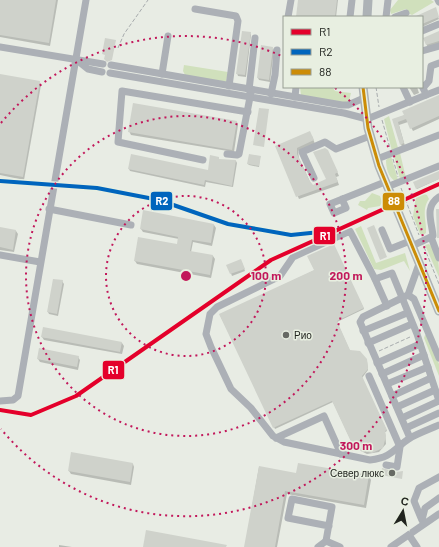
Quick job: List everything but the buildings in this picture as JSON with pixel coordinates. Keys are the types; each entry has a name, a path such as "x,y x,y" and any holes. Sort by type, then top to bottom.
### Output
{"main road":[{"path":"367,16 368,0"},
{"path":"363,88 366,119 377,159 386,184 438,305"}],"street":[{"path":"0,401 13,400 18,396 86,0"},
{"path":"288,16 291,0"},
{"path":"350,16 352,0"},
{"path":"386,16 389,1"},
{"path":"195,9 236,16 238,21 229,86"},
{"path":"398,16 406,13"},
{"path":"423,31 439,24"},
{"path":"162,74 168,36"},
{"path":"227,154 239,154 248,112 255,38"},
{"path":"423,51 439,46"},
{"path":"0,47 103,64"},
{"path":"271,94 275,75 277,50"},
{"path":"76,60 88,69 102,72"},
{"path":"111,65 229,86 366,119 410,102 424,90 429,82 431,66 439,63"},
{"path":"110,73 294,97 342,105 348,105 364,98"},
{"path":"294,97 296,88"},
{"path":"403,88 410,102"},
{"path":"424,90 439,90"},
{"path":"203,160 118,142 122,92 248,112"},
{"path":"377,159 439,135"},
{"path":"314,178 302,152 325,142 336,148 341,148 370,136"},
{"path":"342,199 439,166"},
{"path":"439,197 430,206 429,217 433,236 431,237 439,258"},
{"path":"49,210 131,225"},
{"path":"382,230 390,249 431,237"},
{"path":"387,306 350,231 293,257 280,276 218,307 210,314 206,334 231,389 276,438 292,445 370,460 380,459 391,454 410,438 439,425"},
{"path":"0,255 40,262"},
{"path":"410,438 360,322 361,318 405,297 420,264"},
{"path":"375,279 392,273 405,297 407,313 420,344 439,401 402,418"},
{"path":"405,297 414,299 439,358"},
{"path":"363,331 407,313"},
{"path":"368,343 412,324"},
{"path":"377,363 420,344"},
{"path":"382,374 424,355"},
{"path":"388,384 428,367"},
{"path":"369,376 400,447 396,467 386,465"},
{"path":"392,396 431,378"},
{"path":"397,407 435,390"},
{"path":"406,428 439,413"},
{"path":"276,438 324,416 341,454"},
{"path":"423,521 414,502 419,488 439,477"},
{"path":"423,521 425,508 439,498"},
{"path":"318,547 326,541 329,526 332,507 292,499 288,518 329,526"},
{"path":"391,547 409,535 423,521 439,514"},
{"path":"409,535 417,547"},
{"path":"326,541 340,547"}],"path":[{"path":"118,48 124,34 148,0"},
{"path":"373,354 416,334"}],"green space":[{"path":"398,0 431,0 434,2 412,15 408,13 406,9 391,14 390,10"},
{"path":"184,65 228,72 226,82 185,75 183,71"},
{"path":"300,88 333,88 335,91 351,93 349,101 346,103 301,95"},
{"path":"389,116 398,148 392,151 384,119"},
{"path":"400,153 406,178 400,179 394,156"},
{"path":"391,156 398,180 395,181 389,174 386,166 386,160"},
{"path":"372,193 380,196 382,202 380,206 368,208 367,210 358,205 360,201 365,201"},
{"path":"421,193 427,195 429,199 425,207 426,233 423,235 420,234 413,216 416,196"},
{"path":"361,226 376,263 405,253 410,271 404,261 381,270 374,269 355,229"},
{"path":"429,244 437,255 439,277 425,245"},
{"path":"425,335 428,336 439,364 439,376 424,338"}],"transit line":[{"name":"88","path":"363,88 368,128 379,166 439,311"},
{"name":"R2","path":"0,181 97,188 159,200 228,224 291,235 320,232"},
{"name":"R1","path":"0,410 31,415 76,396 271,260 439,184"}],"place":[{"name":"Рио","path":"286,335"},
{"name":"Север люкс","path":"392,473"}]}
